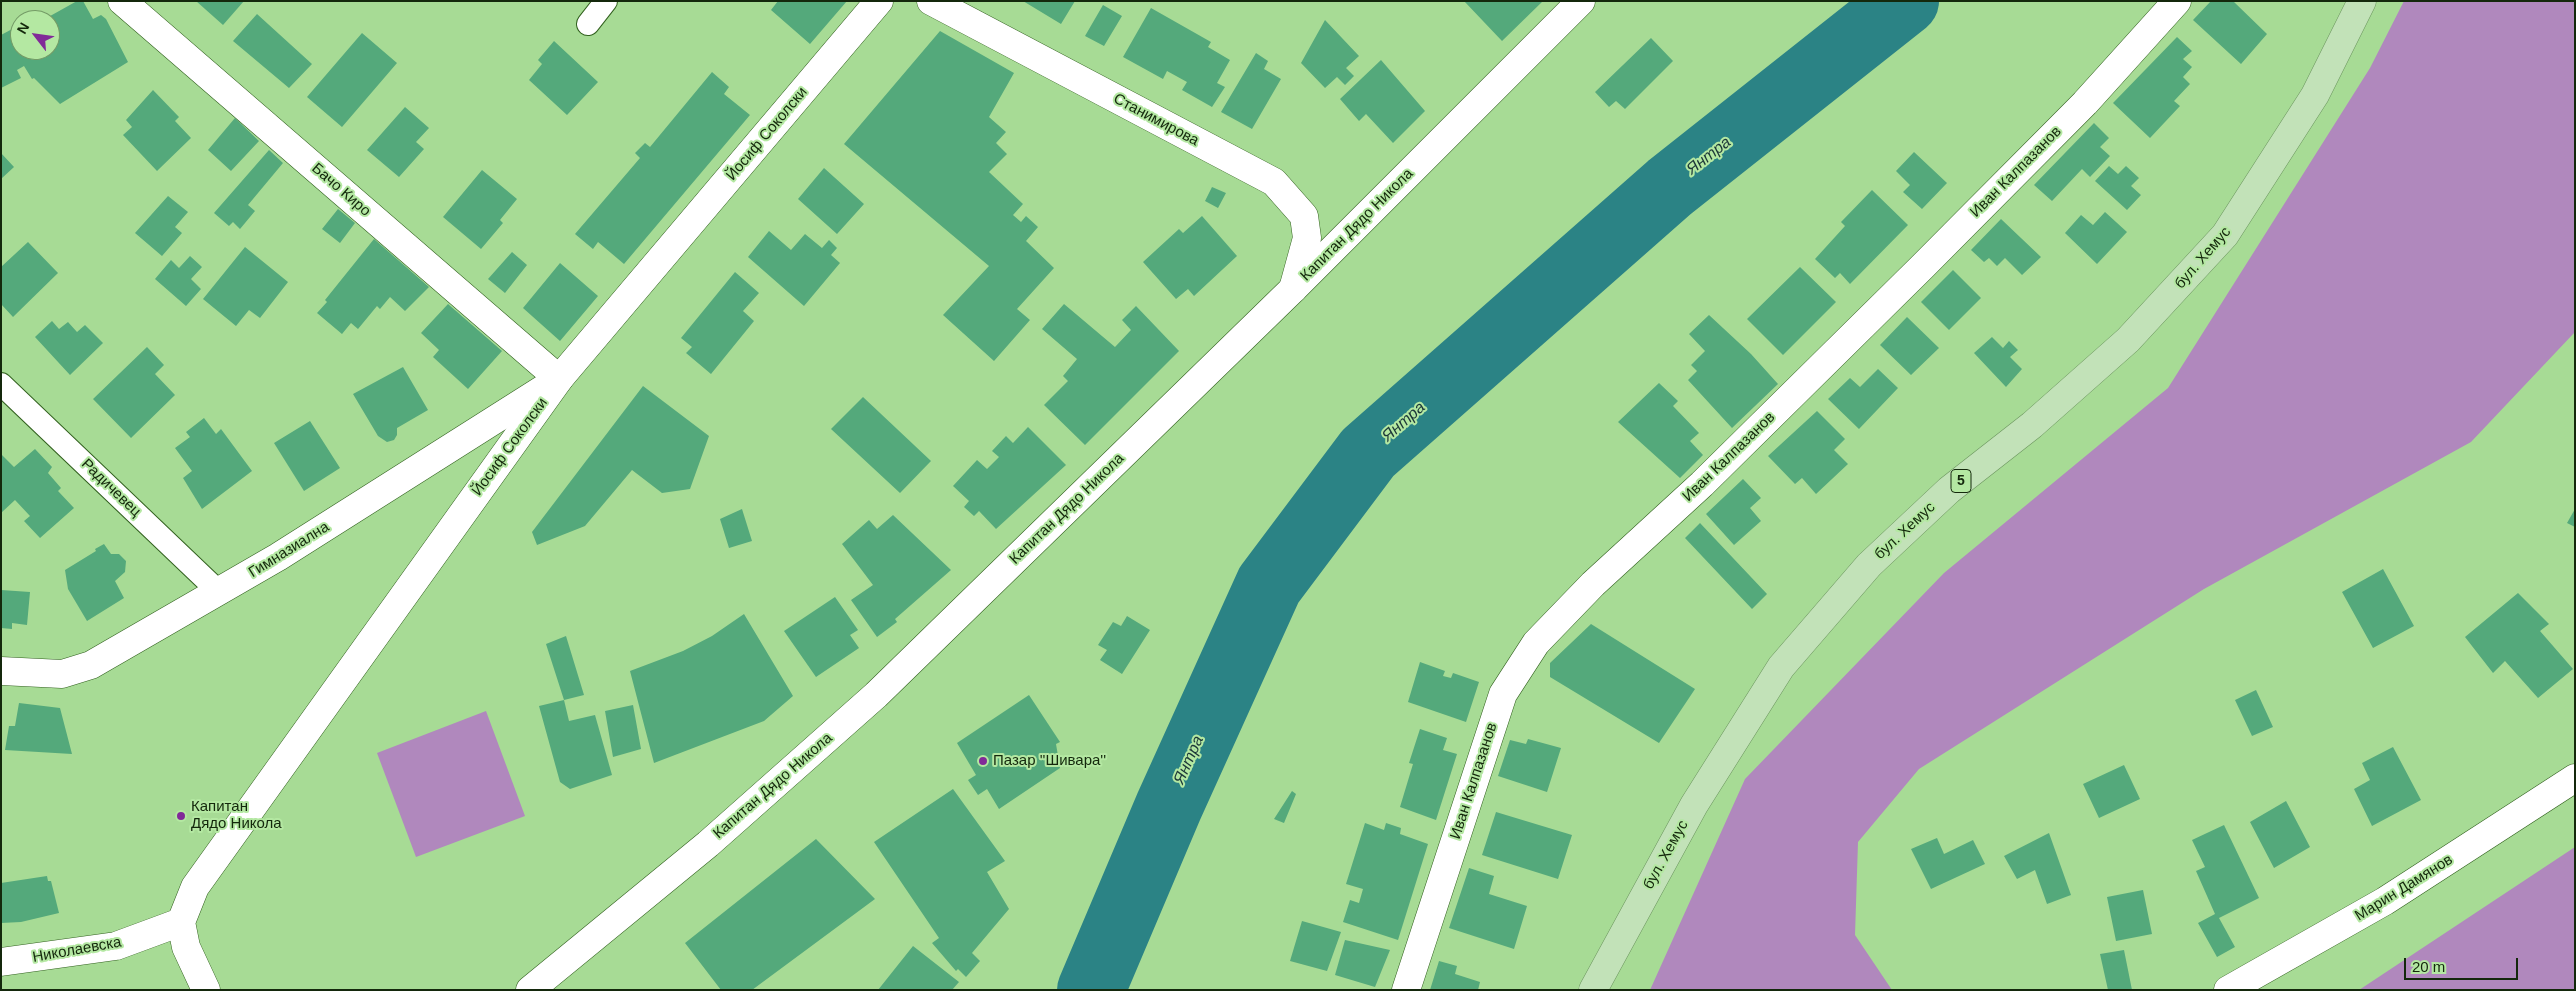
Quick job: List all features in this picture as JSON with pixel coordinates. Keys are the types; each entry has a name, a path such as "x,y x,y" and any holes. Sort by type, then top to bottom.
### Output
{"main road":[{"name":"бул. Хемус","path":"1593,990 1694,804 1780,667 1869,565 1949,490 2032,425 2128,340 2225,235 2315,95 2362,1"}],"street":[{"name":"Бачо Киро","path":"122,1 559,379"},
{"name":"Йосиф Соколски","path":"180,922 195,887 559,379 879,1"},
{"name":"Станимирова","path":"931,1 1274,182 1304,216 1307,238 1293,289"},
{"name":"Капитан Дядо Никола","path":"530,990 708,844 876,695 1293,289 1581,1"},
{"name":"Иван Калпазанов","path":"1406,990 1503,694 1536,643 1593,584 1702,484 1924,266 2085,103 2177,1"},
{"name":"Гимназиална","path":"1,671 62,674 91,665 220,592 559,379"},
{"name":"Марин Дамянов","path":"2228,990 2385,901 2575,778"},
{"name":"Николаевска","path":"1,962 116,946 180,922"},
{"path":"180,922 186,947 206,990"}],"lane":[{"path":"588,24 606,1"},
{"name":"Радичевец","path":"1,384 220,592"}],"shaded area":[{"path":"2404,1 2575,1 2575,332 2471,442 2204,589 1919,769 1858,842 1855,935 1892,990 1650,990 1745,779 1944,573 2168,388 2370,68"},
{"path":"486,711 525,816 416,857 377,753"},
{"path":"2575,847 2575,990 2359,990"}],"building":[{"path":"77,1 83,1 93,19 101,15 106,19 128,62 60,104 34,78 32,79 24,66 17,70 21,78 1,88 1,35 10,30 10,60 60,60 60,10"},
{"path":"196,1 244,1 223,25"},
{"path":"778,1 847,1 810,44 771,10"},
{"path":"1023,1 1075,1 1061,24"},
{"path":"1464,1 1543,1 1502,41"},
{"path":"2211,1 2233,1 2267,34 2241,64 2193,20"},
{"path":"1103,5 1122,16 1104,46 1085,36"},
{"path":"1151,8 1211,42 1208,47 1230,60 1217,83 1225,87 1212,107 1182,90 1187,82 1167,71 1163,79 1123,57"},
{"path":"257,14 312,64 289,88 233,41"},
{"path":"1325,20 1359,56 1346,68 1354,76 1345,85 1337,77 1325,88 1301,63"},
{"path":"940,31 1014,73 989,117 1006,132 996,143 1007,154 989,172 1023,204 1013,215 1021,222 1026,216 1038,227 1026,241 1054,268 1017,309 1030,320 994,361 943,315 989,266 844,144"},
{"path":"362,33 397,63 342,127 307,97"},
{"path":"2177,37 2192,51 2183,59 2192,67 2183,77 2190,84 2174,101 2180,106 2150,138 2113,103"},
{"path":"1651,38 1673,61 1625,109 1616,101 1609,107 1595,92"},
{"path":"554,41 598,82 567,115 529,80 542,64 538,60"},
{"path":"1256,53 1268,61 1264,69 1281,79 1252,129 1221,112"},
{"path":"1381,60 1425,111 1393,143 1366,114 1359,121 1340,99"},
{"path":"712,72 729,87 724,94 750,115 624,264 598,242 593,249 575,234 640,158 635,153 645,143 650,147"},
{"path":"153,90 179,117 175,121 191,138 157,171 123,135 132,127 126,120"},
{"path":"405,107 429,128 416,142 424,149 399,177 367,150"},
{"path":"235,118 259,141 231,171 208,150"},
{"path":"2094,123 2109,138 2100,147 2110,156 2090,177 2082,169 2052,201 2034,185"},
{"path":"269,150 283,163 248,205 255,211 240,229 233,222 229,226 214,213"},
{"path":"1914,152 1947,183 1922,209 1903,192 1910,185 1896,171"},
{"path":"1,153 14,167 1,179"},
{"path":"2109,166 2118,174 2126,166 2139,178 2131,186 2141,195 2127,210 2095,181"},
{"path":"824,168 864,204 837,234 798,199"},
{"path":"482,170 517,199 500,220 503,223 481,249 443,217"},
{"path":"1212,187 1226,193 1218,208 1205,201"},
{"path":"1872,190 1908,225 1850,284 1840,273 1835,278 1815,259 1845,226 1841,222"},
{"path":"168,196 188,212 175,227 182,233 162,256 135,233"},
{"path":"338,209 355,223 340,243 322,229"},
{"path":"2105,212 2127,232 2097,264 2065,233 2081,215 2093,225"},
{"path":"1202,216 1237,256 1194,296 1188,289 1176,299 1143,262 1179,229 1183,233"},
{"path":"2001,219 2041,257 2022,275 2005,258 1997,266 1989,258 1984,262 1971,250"},
{"path":"769,231 791,250 805,234 822,248 829,240 837,248 831,255 840,263 804,306 748,257"},
{"path":"374,239 429,287 405,311 390,297 380,309 377,306 358,329 351,323 342,334 317,313 327,302 325,300"},
{"path":"28,242 58,273 13,317 1,304 1,267"},
{"path":"245,247 288,282 260,318 249,310 236,326 203,299"},
{"path":"512,252 527,265 505,293 488,279"},
{"path":"190,256 202,267 191,279 201,289 186,306 155,279 171,260 179,268"},
{"path":"560,263 598,296 560,341 523,308"},
{"path":"1800,267 1836,302 1783,355 1747,319"},
{"path":"1953,270 1981,298 1949,330 1921,302"},
{"path":"735,272 759,293 743,311 754,321 711,374 686,353 692,347 681,338"},
{"path":"448,304 502,351 468,389 433,357 439,350 421,333"},
{"path":"1064,304 1115,347 1131,330 1122,320 1136,306 1179,351 1085,445 1044,405 1068,381 1063,376 1077,359 1042,329"},
{"path":"1709,315 1751,354 1778,384 1732,428 1688,380 1697,371 1691,365 1705,351 1689,334"},
{"path":"1907,317 1939,348 1911,375 1880,345"},
{"path":"52,321 59,329 68,322 77,332 85,325 103,343 70,375 35,337"},
{"path":"1992,337 2003,348 2009,341 2018,350 2010,357 2022,369 2006,387 1974,353"},
{"path":"147,347 164,365 155,374 175,395 131,438 93,399"},
{"path":"403,367 428,410 397,428 397,435 394,440 387,442 378,436 353,394"},
{"path":"1878,369 1898,388 1859,429 1828,399 1850,378 1860,387"},
{"path":"1659,383 1678,401 1673,406 1699,433 1690,441 1703,455 1680,478 1618,422"},
{"path":"643,386 709,436 690,489 662,493 632,470 585,526 537,545 532,532"},
{"path":"863,397 931,461 900,493 831,429"},
{"path":"1817,411 1845,439 1834,450 1848,464 1816,494 1802,478 1795,484 1768,456"},
{"path":"204,418 216,434 221,429 252,471 202,509 183,478 192,471 175,448 190,437 186,432"},
{"path":"310,421 340,468 304,491 274,443"},
{"path":"1028,427 1066,465 996,529 979,511 974,516 964,507 969,501 953,486 977,460 987,469 999,457 992,451 1006,436 1013,443"},
{"path":"35,449 52,467 48,473 61,488 58,491 74,508 40,538 24,521 30,516 15,500 1,513 1,454 14,467"},
{"path":"1743,479 1761,498 1750,508 1761,521 1734,545 1706,514"},
{"path":"742,509 752,541 729,548 720,519"},
{"path":"2575,509 2575,527 2567,523"},
{"path":"893,515 951,570 895,619 897,622 877,637 851,600 873,585 842,544 869,520 877,529"},
{"path":"1700,523 1767,594 1752,609 1685,538"},
{"path":"104,544 111,554 119,554 126,561 125,572 115,581 124,598 87,621 68,589 65,570"},
{"path":"2383,569 2414,626 2373,648 2342,592"},
{"path":"1,590 30,592 27,625 12,623 12,629 1,628"},
{"path":"2518,593 2549,624 2540,631 2573,669 2538,698 2505,661 2493,673 2465,637"},
{"path":"835,597 858,630 850,635 859,648 816,677 784,631"},
{"path":"744,614 793,696 764,721 654,763 630,671 683,651 712,636"},
{"path":"1127,616 1150,630 1122,674 1100,660 1107,650 1098,645 1113,622 1121,626"},
{"path":"1591,624 1695,689 1659,743 1550,677 1550,663"},
{"path":"566,636 584,695 564,700 546,644"},
{"path":"1420,662 1445,671 1443,676 1451,678 1453,673 1479,682 1466,722 1408,702"},
{"path":"2256,690 2273,727 2252,736 2235,700"},
{"path":"1029,695 1060,742 1056,744 1060,768 999,809 987,789 978,795 968,780 976,775 957,743"},
{"path":"564,700 569,721 595,715 612,775 570,789 560,782 539,706"},
{"path":"19,703 60,708 72,754 5,750 9,726 15,726"},
{"path":"633,705 641,749 613,757 605,711"},
{"path":"1420,729 1447,738 1443,750 1457,754 1436,820 1400,807 1413,764 1409,763"},
{"path":"1528,739 1561,748 1547,792 1498,776 1510,740 1526,744"},
{"path":"2393,747 2421,800 2372,826 2354,789 2370,780 2362,763"},
{"path":"2124,765 2140,799 2099,818 2083,784"},
{"path":"953,789 1005,861 987,872 1009,909 972,953 980,961 966,977 958,969 956,971 932,943 939,938 874,842"},
{"path":"1292,791 1296,794 1284,823 1274,819"},
{"path":"2286,801 2310,847 2274,868 2250,822"},
{"path":"1496,812 1572,835 1558,879 1482,855"},
{"path":"1365,823 1384,830 1386,823 1401,828 1400,834 1428,844 1398,940 1343,922 1350,900 1359,903 1363,889 1346,884"},
{"path":"2224,825 2259,898 2219,918 2235,947 2217,957 2198,923 2215,914 2196,871 2205,867 2192,840"},
{"path":"2049,833 2071,895 2047,904 2035,870 2017,879 2004,856"},
{"path":"1937,838 1944,854 1973,840 1985,864 1931,889 1911,849"},
{"path":"816,839 875,899 752,990 721,990 685,943"},
{"path":"1469,868 1494,876 1489,894 1527,906 1514,949 1449,928"},
{"path":"47,876 48,881 51,881 59,913 21,922 1,923 1,883"},
{"path":"2143,890 2152,934 2116,941 2107,897"},
{"path":"1302,921 1341,932 1327,971 1290,961"},
{"path":"1345,940 1390,950 1375,987 1335,975"},
{"path":"913,946 959,982 952,990 878,990"},
{"path":"2124,950 2132,990 2108,990 2100,954"},
{"path":"1439,961 1457,966 1455,974 1480,982 1478,990 1430,990"}],"waterway":[{"name":"Янтра","path":"1091,990 1169,806 1269,585 1368,453 1670,187 1905,1"}],"place":[{"name":"Пазар ''Шивара''","path":"983,761"},
{"name":"Капитан Дядо Никола","path":"181,816"}]}
